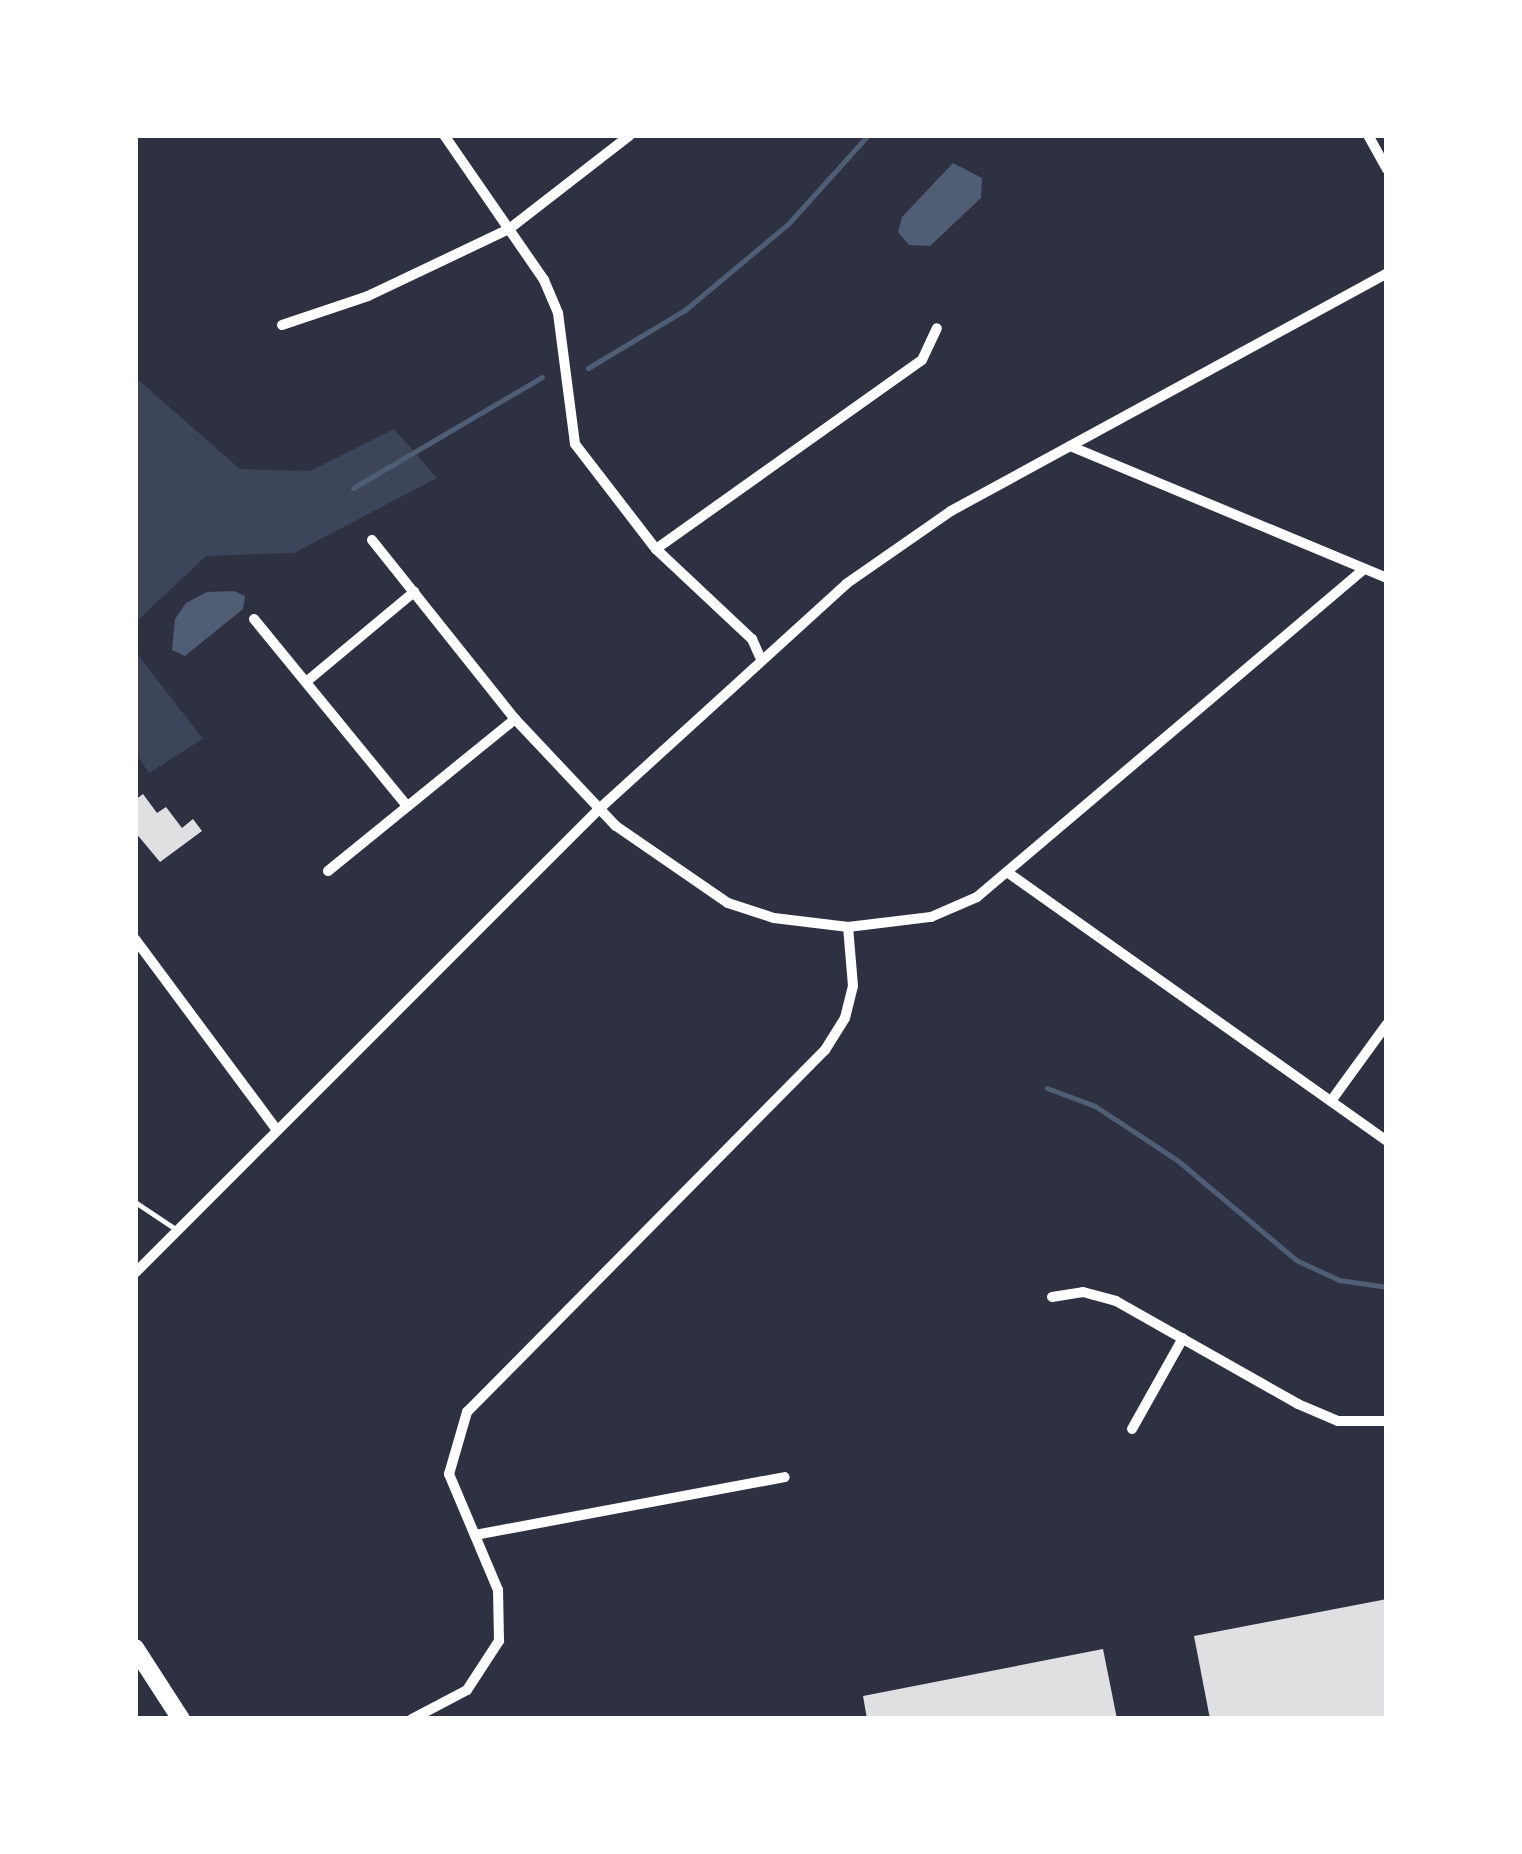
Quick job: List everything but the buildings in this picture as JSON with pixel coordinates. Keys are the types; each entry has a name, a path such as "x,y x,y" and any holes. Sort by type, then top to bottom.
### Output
{"main road":[{"path":"135,1648 181,1719"}],"street":[{"path":"444,135 509,229 558,313 576,444 656,549 752,639 760,657"},
{"path":"282,325 368,296 509,229 630,135"},
{"path":"1368,135 1387,168"},
{"path":"135,1273 598,810 760,657 898,546 1070,446 1387,273"},
{"path":"656,549 922,360 938,328"},
{"path":"1070,446 1387,578"},
{"path":"372,540 515,719 598,810 728,903 774,918 848,927 943,914 1008,872 1364,569"},
{"path":"306,682 414,592"},
{"path":"254,619 407,806"},
{"path":"328,871 515,719"},
{"path":"1008,872 1387,1141"},
{"path":"412,1719 467,1690 499,1641 498,1590 449,1474 467,1412 825,1050 845,1018 853,986 848,927"},
{"path":"135,939 277,1130"},
{"path":"1330,1101 1387,1024"},
{"path":"1052,1297 1082,1292 1116,1301 1338,1421 1387,1421"},
{"path":"1132,1428 1183,1338"},
{"path":"475,1535 786,1478"}],"lane":[{"path":"135,1202 178,1230"}],"shaded area":[{"path":"953,163 982,178 981,198 930,246 909,245 898,232 902,217"},
{"path":"135,377 240,469 310,471 394,429 437,478 294,553 206,556 135,623"},
{"path":"234,591 245,596 243,609 185,656 172,650 175,619 186,603 207,592"},
{"path":"135,651 203,739 149,773 135,752"}],"waterway":[{"path":"588,368 685,310 788,224 868,135"},
{"path":"353,488 542,377"},
{"path":"1047,1088 1095,1106 1177,1160 1296,1260 1339,1280 1387,1287"}]}
